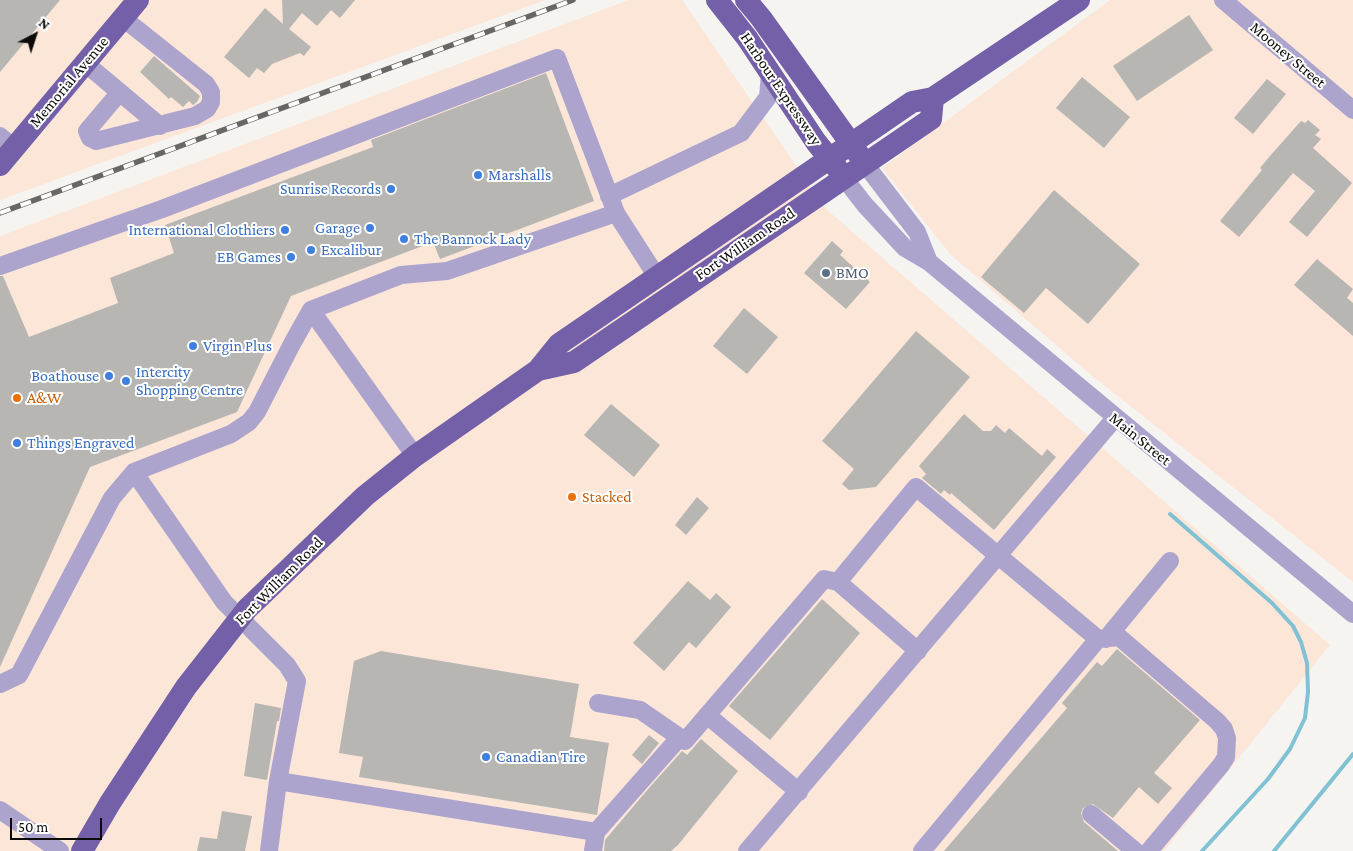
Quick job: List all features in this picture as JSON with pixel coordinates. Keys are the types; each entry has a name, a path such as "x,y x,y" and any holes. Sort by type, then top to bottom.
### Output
{"main road":[{"name":"Memorial Avenue","path":"5,149 85,63 138,0"},
{"name":"Harbour Expressway","path":"717,0 748,38 770,74 844,178"},
{"name":"Harbour Expressway","path":"746,0 761,18 865,164"},
{"name":"Fort William Road","path":"82,851 110,803 186,687 247,609 365,496 415,456 538,370 559,344 828,157 912,102 933,98 1079,0"},
{"name":"Fort William Road","path":"538,370 574,362 865,164 930,118 933,98"}],"street":[{"name":"Mooney Street","path":"1223,0 1353,110"},
{"path":"120,92 87,131 90,138 96,141 196,116 211,102 211,92 206,84 123,18"},
{"path":"0,266 162,209 557,58 616,213 657,277"},
{"path":"85,63 160,126"},
{"path":"609,196 741,133 768,97 770,74"},
{"name":"Main Street","path":"865,164 917,232 929,262"},
{"name":"Main Street","path":"844,178 866,206 905,248 929,262 1353,614"},
{"path":"0,684 19,676 112,498 134,472 231,434 249,422 257,412 311,310 401,275 448,271 616,213"},
{"path":"311,310 415,456"},
{"path":"747,851 1115,418"},
{"path":"134,472 224,602 287,664 297,681 278,782 269,851"},
{"path":"838,582 916,487 998,556 1102,639 1119,638 1217,722 1224,729 1227,738 1226,756 1221,765 1148,851"},
{"path":"922,851 1170,561"},
{"path":"598,703 640,710 685,741 824,579 838,582 918,651"},
{"path":"707,715 799,792"},
{"path":"593,851 596,832 679,738"},
{"path":"278,782 596,832"},
{"path":"0,810 60,851"},
{"path":"1091,814 1135,851"}],"shaded area":[{"path":"0,0 545,0 0,200"},
{"path":"629,0 682,0 826,209 1330,645 1164,851 0,851 0,236"},
{"path":"1110,0 1353,0 1353,121 1249,36 1129,182 1200,245 1091,375 951,255 882,168"},
{"path":"1249,35 1353,121 1353,582 1091,375 1200,245 1129,182"}],"building":[{"path":"0,0 60,0 0,72"},
{"path":"282,0 355,0 340,18 331,10 317,26 302,13 289,29 311,47 304,56 300,53 272,64 264,73 257,68 249,78 224,57 265,8 283,24"},
{"path":"1189,15 1213,50 1137,101 1113,66"},
{"path":"154,56 200,96 197,102 193,105 189,101 183,107 171,97 169,99 140,72"},
{"name":"Intercity Shopping Centre","path":"546,73 594,201 440,259 433,242 291,296 237,412 90,467 0,667 0,276 3,276 29,337 118,303 110,278 174,253 165,225 373,147 371,140"},
{"path":"1082,77 1130,117 1104,148 1056,108"},
{"path":"1267,79 1286,94 1253,134 1234,118"},
{"path":"1308,120 1320,130 1315,135 1321,139 1313,148 1352,183 1307,237 1289,222 1315,191 1293,173 1239,237 1220,221 1262,170 1260,168 1270,156 1301,121 1305,123"},
{"path":"1054,190 1140,264 1088,324 1046,288 1024,313 981,277"},
{"path":"832,241 843,251 840,255 870,282 846,309 804,273"},
{"path":"1317,259 1353,289 1347,298 1353,303 1353,336 1294,285"},
{"path":"744,308 778,337 747,374 713,346"},
{"path":"916,331 970,377 876,487 849,490 842,484 854,469 822,441"},
{"path":"611,404 660,445 634,477 584,435"},
{"path":"964,414 983,431 991,431 996,425 1005,433 1009,428 1042,456 1047,449 1056,457 994,530 951,493 950,495 944,490 941,494 922,478 926,474 919,466"},
{"path":"697,497 709,508 686,535 675,525"},
{"path":"688,581 710,600 716,593 731,607 696,648 689,642 664,671 633,643"},
{"path":"822,599 860,633 770,740 729,706"},
{"path":"1117,649 1200,720 1154,773 1172,788 1158,804 1139,787 1113,818 1093,804 1083,808 1081,813 1084,822 1118,851 944,851 1067,708 1062,703 1097,662 1102,666"},
{"path":"381,651 579,684 570,737 609,743 597,815 359,777 363,757 339,753 354,661"},
{"path":"255,703 281,708 267,780 244,776"},
{"path":"649,735 659,743 642,764 632,755"},
{"path":"701,739 738,771 678,845 671,851 604,851 605,840 649,788 682,751 687,755"},
{"path":"222,811 252,816 245,851 197,851 200,837 217,839"}],"waterway":[{"path":"1170,514 1272,603 1293,626 1301,642 1307,663 1308,692 1305,718 1290,749 1268,779 1202,851"},
{"path":"1274,851 1353,754"}],"railway":[{"path":"0,213 573,0"}],"place":[{"name":"Marshalls","path":"478,175"},
{"name":"Sunrise Records","path":"391,189"},
{"name":"Garage","path":"370,228"},
{"name":"International Clothiers","path":"285,230"},
{"name":"The Bannock Lady","path":"404,239"},
{"name":"Excalibur","path":"311,250"},
{"name":"EB Games","path":"291,257"},
{"name":"BMO","path":"826,273"},
{"name":"Virgin Plus","path":"193,346"},
{"name":"Boathouse","path":"109,376"},
{"name":"Intercity Shopping Centre","path":"126,381"},
{"name":"A&W","path":"17,398"},
{"name":"Things Engraved","path":"17,443"},
{"name":"Stacked","path":"572,497"},
{"name":"Canadian Tire","path":"486,757"}]}
